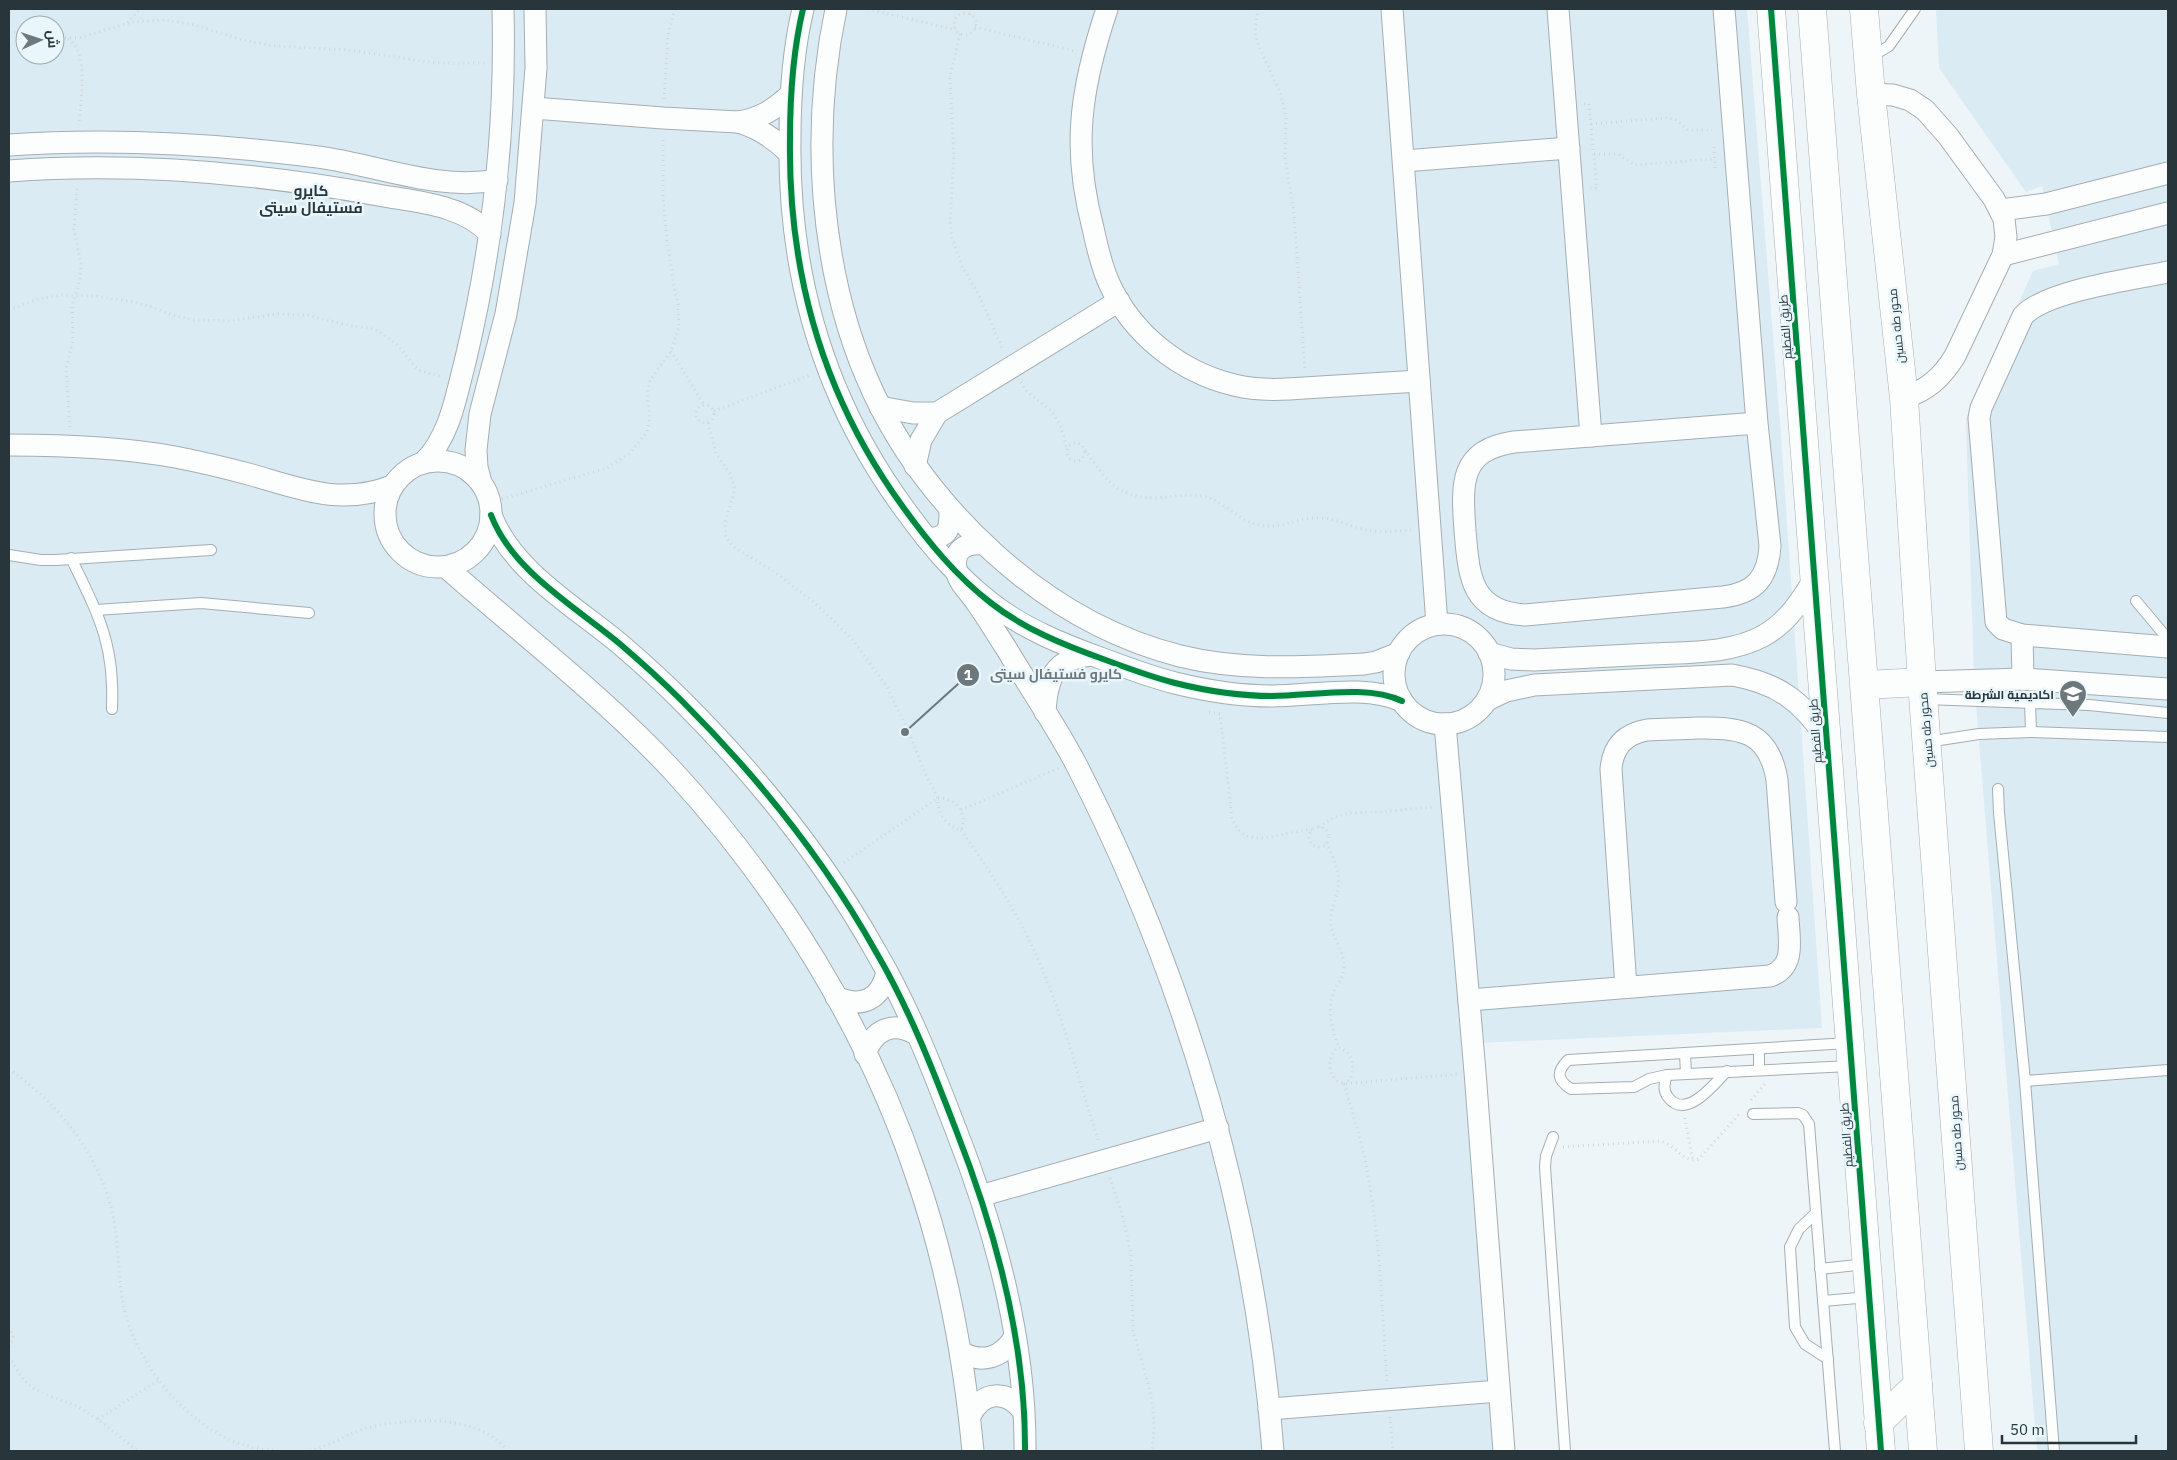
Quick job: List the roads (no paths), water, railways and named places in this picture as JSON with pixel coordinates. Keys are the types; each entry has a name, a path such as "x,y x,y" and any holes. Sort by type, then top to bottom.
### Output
{"main road":[{"name":"طريق الفطيم","path":"1772,9 1881,1451"},
{"path":"1812,9 1923,1451"},
{"name":"محور طه حسين","path":"1864,9 1871,94 1904,398 1923,691 1979,1451"},
{"path":"1865,685 1923,691"},
{"path":"1878,1424 1918,1384"}],"street":[{"path":"424,462 432,454 447,426 478,306 497,180 504,62 503,9"},
{"path":"535,9 534,108 525,203 517,259 506,314 477,432 477,467 496,528 528,569 622,645 706,726 746,769 783,814 827,874 848,905 887,972 948,1109 980,1196 998,1260 1015,1336 1024,1411 1025,1451"},
{"path":"803,9 791,94 790,198 800,273 816,338 842,406 868,455 900,503 957,575 998,635 1074,761 1109,831 1163,958 1198,1057 1218,1128 1239,1219 1250,1279 1269,1409 1273,1451"},
{"path":"836,9 829,50 823,111 823,177 826,221 832,264 847,326 863,370 880,407 915,466 950,511 1022,578 1071,612 1125,638 1182,656 1239,666 1280,668 1364,664 1376,662 1399,653"},
{"path":"1106,9 1093,55 1082,121 1084,183 1089,214 1102,264 1119,301 1143,333 1158,347 1193,370 1213,379 1255,389 1419,381"},
{"path":"1392,9 1437,624"},
{"path":"1558,9 1592,436"},
{"path":"1724,9 1757,423 1770,546 1769,563 1764,575 1747,591 1724,597 1525,615 1499,611 1478,594 1472,583 1469,570 1462,493 1465,476 1472,463 1484,451 1498,444 1757,423"},
{"path":"534,108 738,122 750,120 772,111 791,94"},
{"path":"1871,94 1893,95 1910,100 1925,110 1948,136 2001,210 2006,237 2003,255 1955,356 1933,384 1918,393 1904,398"},
{"path":"738,122 759,129 790,153"},
{"path":"9,145 79,142 217,146 348,161 441,183 469,184 497,180"},
{"path":"1404,161 1569,148"},
{"path":"9,171 78,168 144,169 276,179 438,207 472,219 490,234"},
{"path":"2001,210 2046,204 2168,173"},
{"path":"2003,255 2168,213"},
{"path":"2168,272 2065,294 2038,303 2030,309 2023,316 1981,408 1979,418 1996,622 2003,629 2022,635 2168,647"},
{"path":"915,466 921,440 937,413 1119,301"},
{"path":"880,407 913,413 937,413"},
{"path":"9,446 70,446 125,450 174,457 254,476 293,488 328,495 364,494 392,486"},
{"path":"482,484 473,474 456,464 437,460 411,467 400,475 392,486 385,502 384,520 389,537 399,552 413,562 430,568 447,568 464,561 479,549 488,533 491,509"},
{"path":"927,539 939,538 946,533 950,525 950,511"},
{"path":"957,575 958,553 964,546 974,543 984,544"},
{"path":"447,568 598,698 673,772 705,808 762,883 788,920 836,997 866,1054 900,1131 917,1176 943,1267 961,1352 973,1451"},
{"path":"957,575 993,605 1066,646 1166,681 1213,692 1272,696 1378,694 1391,696 1402,701 1420,718 1445,724 1457,723 1469,718 1487,700 1492,689 1494,676 1489,653 1482,642 1468,630 1450,624 1437,624 1425,627 1414,634 1405,642 1395,665 1394,677 1402,701"},
{"path":"1489,653 1511,659 1528,660 1681,652 1733,647 1762,637 1776,628 1798,606 1815,578"},
{"path":"2022,635 2023,679"},
{"path":"1044,712 1047,685 1054,672 1070,659 1091,655"},
{"path":"1487,700 1515,688 1534,685 1732,675 1751,678 1769,684 1786,694 1808,713 1826,739"},
{"path":"1923,691 2023,679 2168,689"},
{"path":"1445,724 1475,1072 1504,1451"},
{"path":"1469,1000 1770,976 1776,974 1786,965 1789,958 1787,910 1774,763 1767,749 1755,737 1741,730 1725,728 1635,732 1617,746 1612,757 1611,769 1626,987"},
{"path":"836,997 847,1002 858,1003 869,1000 882,988 887,972"},
{"path":"866,1054 869,1043 885,1029 896,1027 907,1029 916,1034"},
{"path":"980,1196 1104,1159 1218,1128"},
{"path":"961,1352 978,1359 987,1359 1004,1351 1015,1336"},
{"path":"1269,1409 1499,1391"},
{"path":"970,1416 974,1407 981,1401 1000,1396 1010,1398 1024,1411"}],"lane":[{"path":"1868,59 1889,46 1915,9"},
{"path":"9,555 41,560 211,550"},
{"path":"71,558 96,610 109,648 113,682 112,709"},
{"path":"2136,601 2168,639"},
{"path":"96,610 201,603 309,614"},
{"path":"1923,691 2168,713"},
{"path":"2030,702 2031,732"},
{"path":"1927,742 1979,734 2031,732 2168,737"},
{"path":"1998,789 2025,1081 2054,1451"},
{"path":"1759,1050 1850,1054 1779,1069 1666,1075 1650,1078 1634,1087 1571,1089 1563,1084 1560,1076 1561,1067 1568,1060 1759,1050"},
{"path":"1759,1050 1759,1070"},
{"path":"1685,1054 1686,1074"},
{"path":"2025,1081 2168,1070"},
{"path":"1666,1075 1665,1091 1668,1098 1683,1106 1698,1100 1727,1071"},
{"path":"1753,1114 1798,1113 1807,1119 1809,1124 1835,1451"},
{"path":"1553,1137 1544,1168 1565,1451"},
{"path":"1816,1213 1798,1229 1790,1247 1795,1326 1805,1344 1828,1359"},
{"path":"1820,1269 1867,1264"},
{"path":"1823,1301 1869,1297"}],"place":[{"name":"اكاديمية الشرطة","path":"2073,718"},
{"name":"كايرو فستيفال سيتى","path":"905,732"}],"district":[{"name":"كايرو فستيفال سيتى","path":"311,198"}]}
